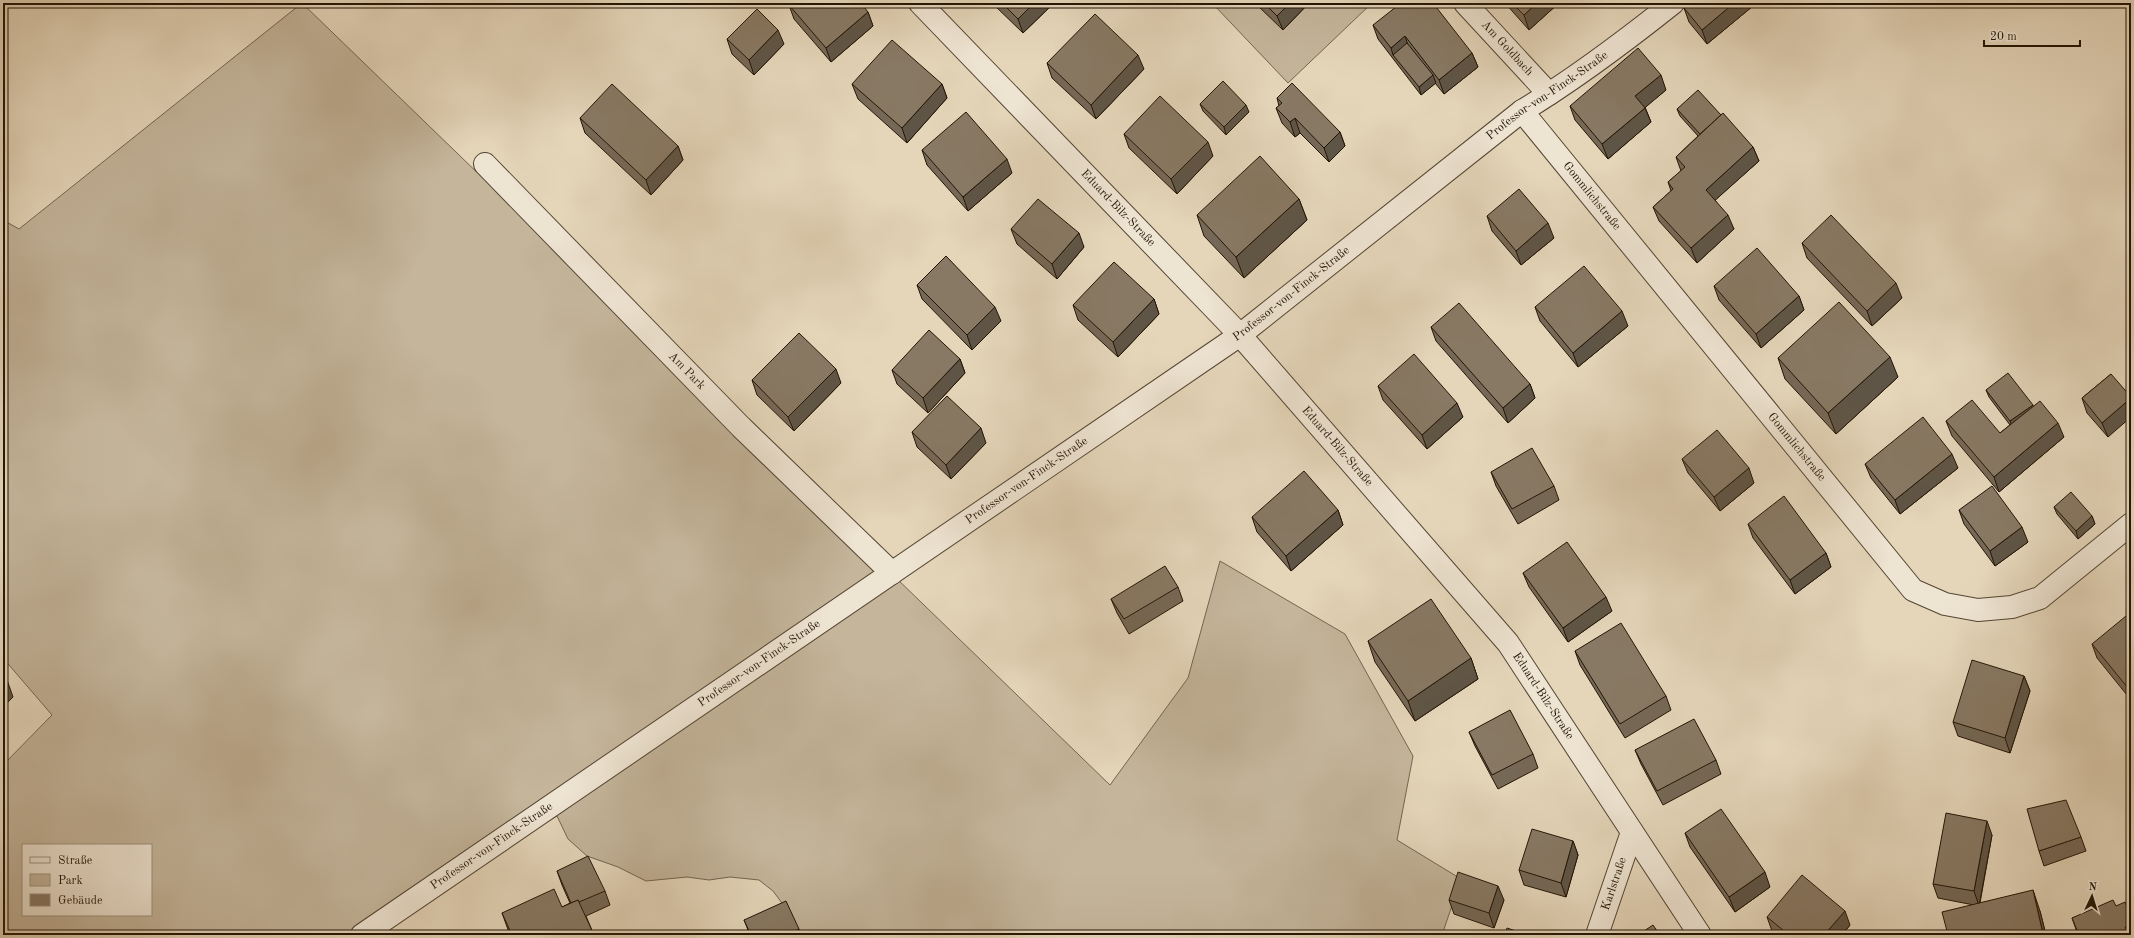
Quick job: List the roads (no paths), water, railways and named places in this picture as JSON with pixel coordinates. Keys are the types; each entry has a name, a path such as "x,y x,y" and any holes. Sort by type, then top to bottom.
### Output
{"street":[{"name":"Eduard-Bilz-Straße","path":"920,3 1240,335 1508,643 1700,935"},
{"name":"Am Goldbach","path":"1465,3 1549,94"},
{"name":"Professor-von-Finck-Straße","path":"362,935 1240,335 1522,111 1619,46 1673,3"},
{"name":"Gommlichstraße","path":"1522,111 1913,590 1945,604 1978,610 2012,607 2040,598 2131,524"},
{"name":"Am Park","path":"485,164 741,427 892,573"},
{"name":"Karlstraße","path":"1597,935 1632,832"}]}
